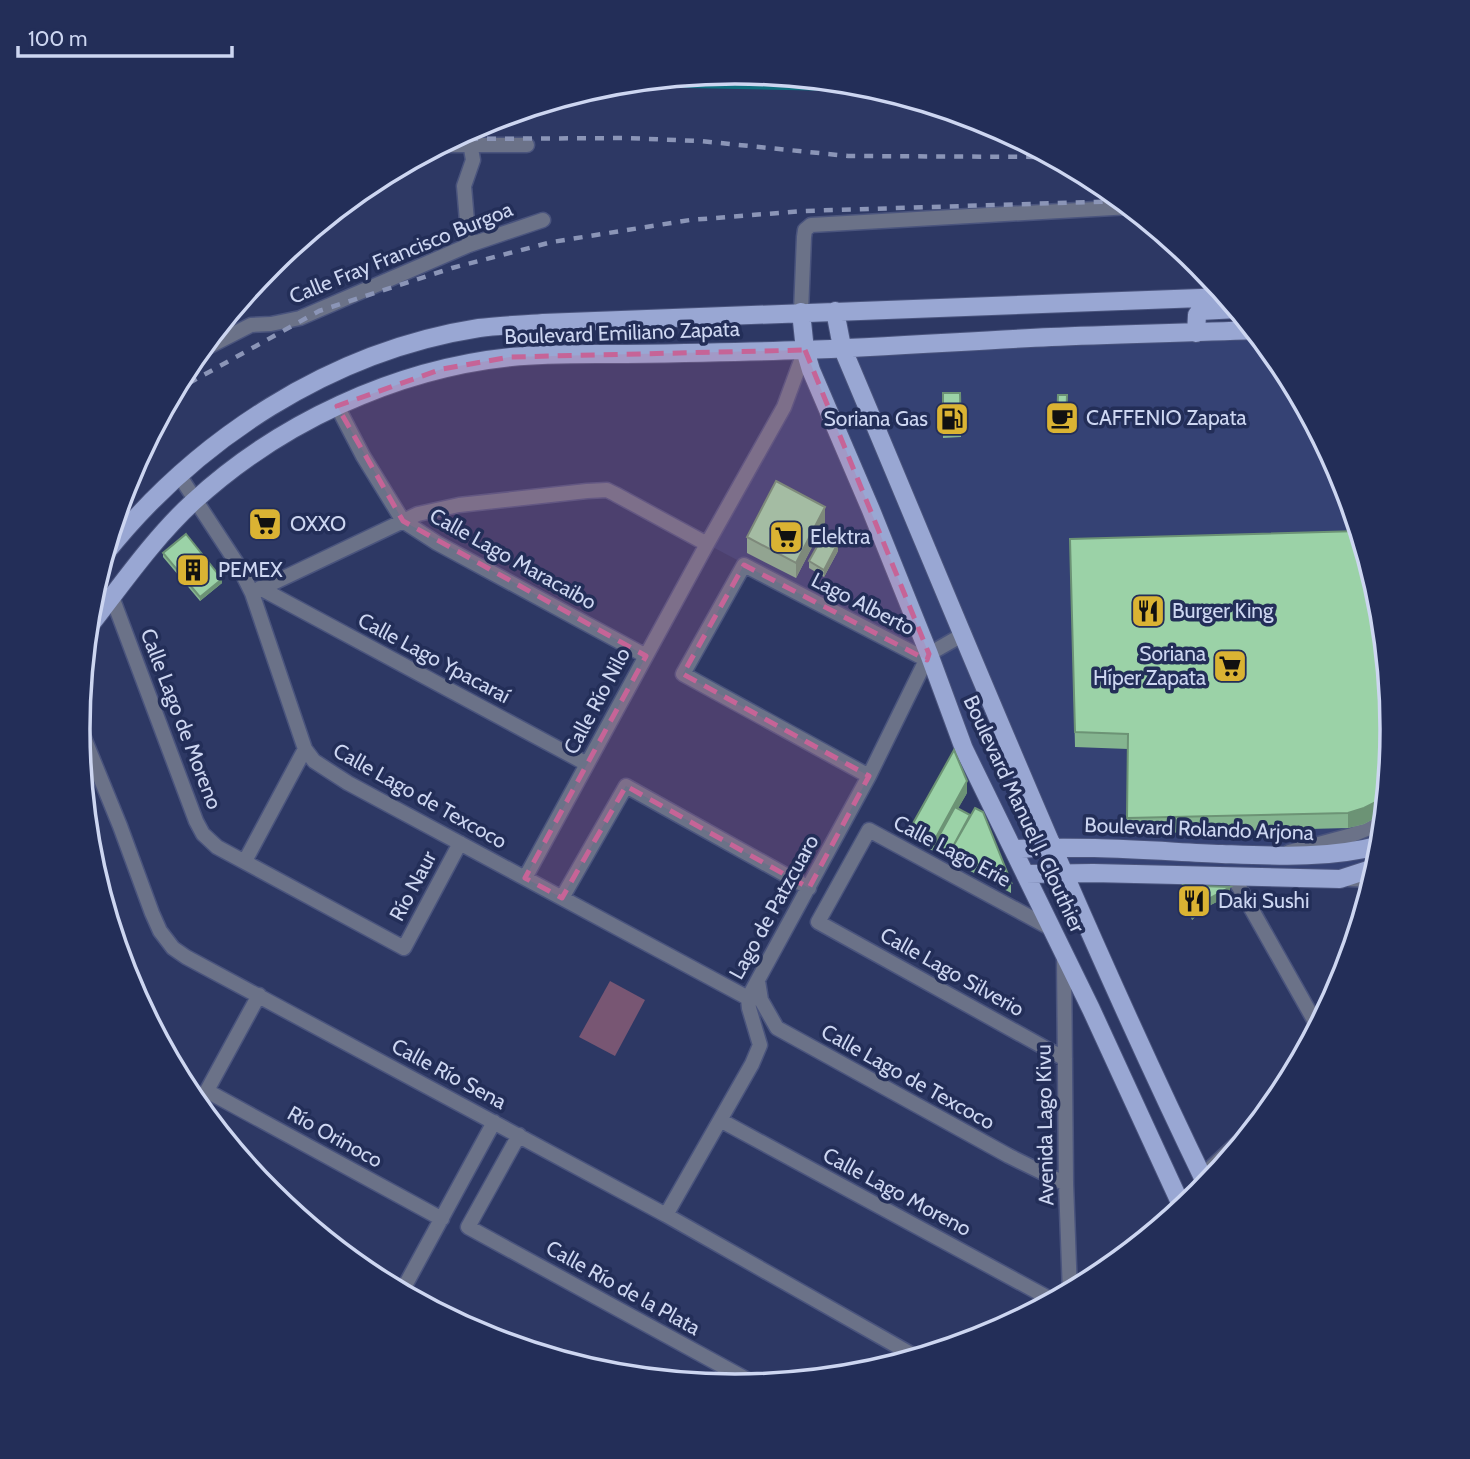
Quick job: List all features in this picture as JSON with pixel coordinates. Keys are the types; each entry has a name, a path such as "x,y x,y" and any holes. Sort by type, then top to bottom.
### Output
{"main road":[{"name":"Boulevard Emiliano Zapata","path":"119,538 155,496 214,445 282,399 354,364 421,341 479,328 801,312 1214,297"},
{"path":"1196,332 1197,315 1200,311 1225,310"},
{"name":"Boulevard Manuel J. Clouthier","path":"835,311 842,347 1051,847 1202,1174"},
{"name":"Boulevard Manuel J. Clouthier","path":"801,312 805,350 811,370 871,510 964,749 1014,849 1178,1199"},
{"name":"Boulevard Emiliano Zapata","path":"101,611 139,561 194,501 240,465 293,429 337,406 442,369 510,357 805,350 1242,330"},
{"name":"Boulevard Rolando Arjona","path":"1014,849 1051,847 1277,856 1330,855 1369,847"},
{"path":"1025,874 1340,879 1365,871"}],"street":[{"path":"474,140 527,145"},
{"path":"467,143 473,160 464,186 469,245"},
{"path":"801,312 804,237 811,225 1115,208"},
{"name":"Calle Fray Francisco Burgoa","path":"220,341 251,325 300,318 469,245 542,220"},
{"name":"Calle Río Nilo","path":"525,878 784,407 805,350"},
{"name":"Calle Lago Maracaibo","path":"337,406 363,456 403,521 646,656"},
{"name":"Calle Lago de Texcoco","path":"179,475 256,590 305,749 314,761 327,771 748,998"},
{"path":"256,590 418,514 459,505 597,490 622,497 707,544"},
{"name":"Lago Alberto","path":"869,776 683,674 744,565 928,657"},
{"name":"Calle Lago Ypacaraí","path":"256,590 587,764"},
{"name":"Calle Lago de Moreno","path":"112,597 195,821 203,834 217,847 404,948"},
{"path":"928,657 964,634"},
{"name":"Lago de Patzcuaro","path":"760,1045 748,998 869,776 928,657"},
{"path":"245,861 305,749"},
{"name":"Calle Río Sena","path":"91,755 160,931 173,948 666,1215 907,1352"},
{"path":"562,898 626,786 809,888"},
{"path":"1277,856 1373,827"},
{"name":"Calle Lago Erie","path":"818,922 869,830 1052,929"},
{"name":"Río Naur","path":"404,948 460,843"},
{"path":"1234,878 1313,1018"},
{"path":"1340,879 1363,880"},
{"name":"Calle Lago Silverio","path":"818,922 1065,1059"},
{"name":"Avenida Lago Kivu","path":"1064,957 1070,1282"},
{"path":"666,1215 752,1065 760,1045 770,1018 761,1000 758,981"},
{"path":"204,1096 259,995"},
{"name":"Calle Lago de Texcoco","path":"770,1018 783,1032 1009,1156 1066,1184"},
{"name":"Río Orinoco","path":"207,1091 442,1219"},
{"name":"Calle Lago Moreno","path":"719,1120 1044,1296"},
{"path":"406,1285 494,1122"},
{"name":"Calle Río de la Plata","path":"519,1135 468,1227 739,1375"}],"highlighted area":[{"path":"805,350 929,654 927,660 744,565 683,674 869,776 809,888 626,786 562,898 525,878 646,656 403,521 337,406 442,369 510,357"}],"shaded area":[{"path":"735,84 777,85 824,91 671,88"},
{"path":"1243,332 1272,371 1314,444 1331,482 1359,562 1375,645 1380,730 1375,814 1364,872 1025,874 933,664 707,544 784,407 805,350"},
{"path":"610,981 645,1000 615,1056 579,1037"}],"building":[{"name":"Soriana Gas","path":"943,393 960,393 961,430 943,430"},
{"path":"1058,395 1067,395 1066,425 1057,425"},
{"name":"Elektra","path":"776,481 825,507 796,563 747,537"},
{"name":"Soriana Híper Zapata","path":"1349,531 1359,562 1375,645 1380,730 1376,802 1348,813 1127,818 1128,734 1075,732 1070,539"},
{"name":"PEMEX","path":"186,534 222,579 200,597 163,553"},
{"path":"823,536 838,543 824,570 809,561"},
{"path":"954,750 967,781 934,841 911,827"},
{"path":"955,807 970,815 951,854 934,845"},
{"path":"975,808 983,812 1011,882 951,850"},
{"path":"1183,885 1230,887 1203,902 1192,912"}],"railway":[{"path":"476,139 626,138 700,141 848,156 1032,157"},
{"path":"191,382 319,311 452,268 552,242 690,220 803,211 1106,202"}],"place":[{"name":"CAFFENIO Zapata","path":"1062,418"},
{"name":"Soriana Gas","path":"952,419"},
{"name":"OXXO","path":"265,524"},
{"name":"Elektra","path":"786,537"},
{"name":"PEMEX","path":"193,570"},
{"name":"Burger King","path":"1148,611"},
{"name":"Soriana Híper Zapata","path":"1230,666"},
{"name":"Daki Sushi","path":"1194,901"}]}
